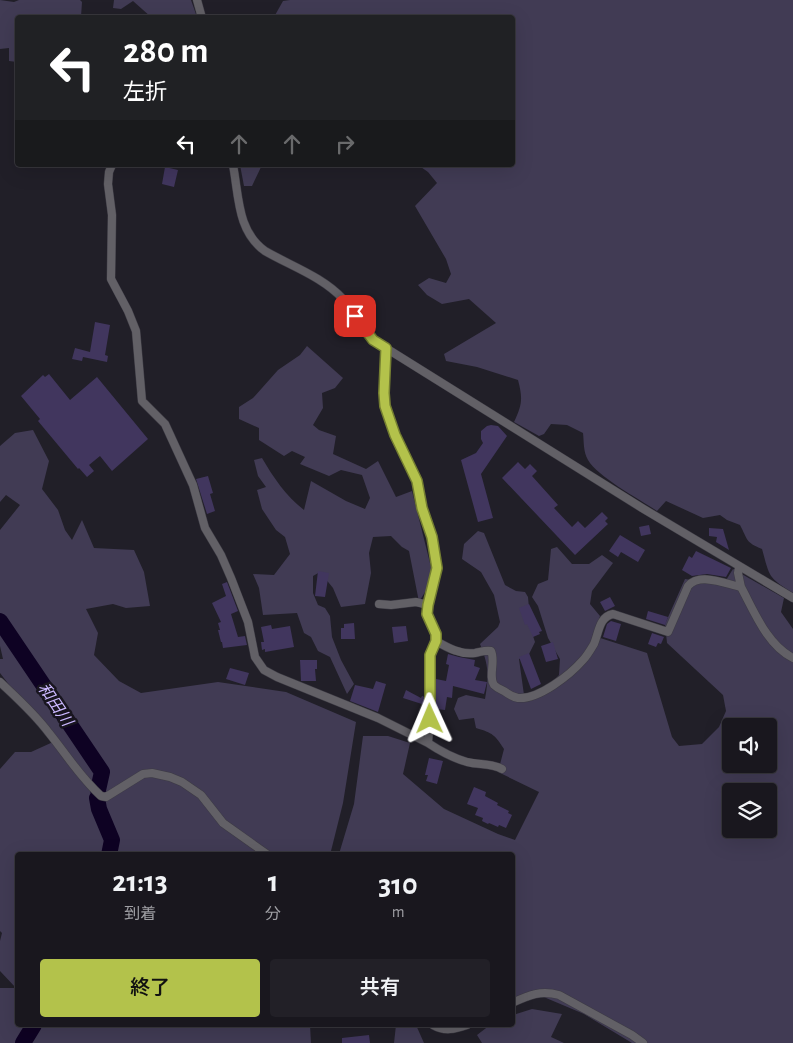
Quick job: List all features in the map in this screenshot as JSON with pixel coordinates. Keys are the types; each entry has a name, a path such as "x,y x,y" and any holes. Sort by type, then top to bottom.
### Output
{"street":[{"path":"197,0 201,15"},
{"path":"111,167 108,184 112,215 111,280 128,311 136,332 142,401 165,424 171,436 192,485 205,528 231,578 248,622 255,657 259,664 264,670 277,677 378,718 453,757 468,762 496,765 502,769"},
{"path":"233,167 241,219 256,245 264,252 328,285 344,300 373,340 596,480 793,598"},
{"path":"386,348 385,406 395,435 417,481 422,508 432,537 437,568 427,614 436,634 436,641 430,655 431,707 428,743"},
{"path":"739,567 738,573 741,587 771,639 785,654 793,658"},
{"path":"436,641 447,648 468,654 486,650 491,651 493,656 492,681 496,686 519,698 548,688 564,678 583,660 593,645 602,620 607,615 613,614 668,632 692,581 699,579 710,580 741,587"},
{"path":"379,604 391,605 416,602 428,605"},
{"path":"0,682 49,732 86,782 101,796 106,798 143,774 152,773 170,777 182,782 201,796 223,823 264,852"},
{"path":"515,1002 535,993 548,992 559,995 632,1034 643,1043"},
{"path":"436,1027 448,1030 459,1027"}],"shaded area":[{"path":"0,0 14,2 19,0 80,0 82,2 81,15 15,15 15,62 9,61 9,48 0,49"},
{"path":"114,0 191,0 196,15 149,15 133,1 121,9 113,8"},
{"path":"793,0 793,593 774,580 762,549 750,542 740,525 720,515 703,518 666,501 657,511 609,480 593,467 585,454 583,433 567,425 551,424 544,434 539,436 514,422 521,402 518,380 477,367 446,361 444,354 496,323 469,299 442,304 427,295 418,285 429,278 446,283 451,274 446,259 415,206 437,183 421,167 515,167 515,15 275,15 283,1"},
{"path":"240,167 261,167 252,186 244,186"},
{"path":"307,346 343,378 335,388 322,393 323,408 313,425 319,430 336,436 333,454 366,469 378,461 396,497 412,491 432,571 428,587 419,602 409,551 391,536 373,537 369,553 371,573 365,604 341,607 333,588 320,572 313,576 313,593 318,605 325,608 330,616 332,637 341,660 354,684 347,694 330,657 318,651 311,637 304,633 297,613 263,615 259,588 253,574 274,575 290,554 285,537 276,530 262,509 257,490 266,487 258,476 254,460 262,458 280,486 304,510 311,481 346,501 365,509 370,498 362,475 341,470 329,476 300,464 305,457 292,451 284,456 259,440 259,428 239,419 239,407 253,398 278,370 300,355"},
{"path":"33,430 49,461 42,489 58,510 65,530 72,540 82,520 94,548 134,550 144,572 150,606 126,608 113,604 86,609 98,633 94,655 119,681 141,693 218,682 286,692 356,722 343,803 331,852 15,852 15,987 0,971 0,941 2,933 0,931 0,769 15,752 31,752 53,742 0,673 0,659 3,659 0,646 0,530 20,505 6,495 0,502 0,446 15,433"},
{"path":"478,531 484,533 505,585 516,591 525,592 528,597 531,630 535,642 529,654 519,659 524,695 546,689 559,675 560,659 548,638 538,606 532,597 538,584 548,580 551,549 557,547 572,564 589,564 602,555 613,563 592,591 590,604 600,616 594,636 647,653 672,737 679,746 702,744 719,727 722,720 722,773 777,773 777,718 723,718 726,711 723,695 667,643 665,624 685,579 723,585 733,569 784,598 781,612 793,629 793,1043 632,1043 584,1014 539,995 515,998 515,852 340,852 354,804 363,736 388,736 410,743 403,774 444,809 515,840 539,792 498,772 504,749 501,744 493,735 476,728 474,718 459,720 454,709 458,698 466,695 485,699 487,671 480,644 498,627 500,622 494,595 481,572 462,559 464,544"},
{"path":"0,988 15,988 15,1027 310,1027 311,1043 0,1043"},
{"path":"532,1009 562,1014 551,1037 564,1043 482,1043 477,1035 487,1027 515,1027 515,1014"},
{"path":"396,1027 417,1027 424,1043 394,1043"}],"building":[{"path":"165,167 178,170 174,187 162,184"},
{"path":"95,322 110,325 105,355 108,356 107,362 83,357 82,361 72,359 75,348 90,352"},
{"path":"49,374 70,400 97,377 148,439 112,471 100,456 89,465 94,471 87,477 78,469 38,421 40,419 21,396 43,375 45,377"},
{"path":"491,425 498,426 507,436 481,474 493,518 478,522 461,460 476,453 483,443 481,431"},
{"path":"518,462 525,469 530,464 537,471 532,476 558,505 554,508 572,527 578,521 585,528 602,512 608,518 605,521 608,524 575,555 502,478"},
{"path":"208,476 213,493 210,494 215,511 207,514 196,479"},
{"path":"649,525 651,534 641,536 639,527"},
{"path":"709,528 723,529 729,550 716,542 717,537 709,536"},
{"path":"620,535 645,550 638,562 621,552 618,557 609,551"},
{"path":"696,551 731,568 726,577 707,574 692,576 682,570 689,556 692,558"},
{"path":"318,571 329,573 325,597 315,596"},
{"path":"227,582 238,611 231,614 238,637 245,636 247,645 223,648 218,630 220,630 218,623 221,622 212,603 226,596 222,584"},
{"path":"610,597 615,606 605,611 600,602"},
{"path":"529,604 542,631 533,637 527,624 525,625 519,608"},
{"path":"648,611 668,617 665,625 646,619"},
{"path":"611,621 621,624 616,641 603,637 607,624"},
{"path":"354,623 355,639 341,639 341,628 344,628 344,624"},
{"path":"271,625 272,629 290,626 294,647 265,652 265,649 262,650 261,642 264,642 261,627"},
{"path":"406,626 408,641 394,643 392,627"},
{"path":"652,633 664,637 661,644 658,643 656,647 648,644"},
{"path":"553,642 558,659 546,662 541,646"},
{"path":"529,653 541,684 531,689 519,657"},
{"path":"448,654 475,660 474,666 480,668 475,680 487,682 484,694 453,686 452,698 447,697 445,710 436,709 436,679 446,681 449,665 446,664"},
{"path":"300,660 317,660 317,669 315,669 316,681 301,681"},
{"path":"230,668 249,673 245,685 226,679"},
{"path":"376,681 386,684 378,712 350,701 355,685 373,689"},
{"path":"406,690 421,698 422,696 425,697 425,705 403,698"},
{"path":"429,758 443,761 437,784 426,781 428,775 425,775"},
{"path":"474,787 486,792 485,796 509,811 508,813 512,815 506,828 488,824 482,821 483,818 475,815 478,808 467,804"},
{"path":"369,1035 370,1043 342,1043 342,1038"}],"waterway":[{"name":"和田川","path":"0,621 102,772 98,790"},
{"name":"和田川","path":"97,798 99,809 112,840 110,852"},
{"name":"和田川","path":"23,1043 33,1027"}],"route":[{"path":"355,316 373,340 386,348 385,406 395,435 417,481 422,508 432,537 437,568 427,614 436,634 436,641 430,655 430,719"}]}
